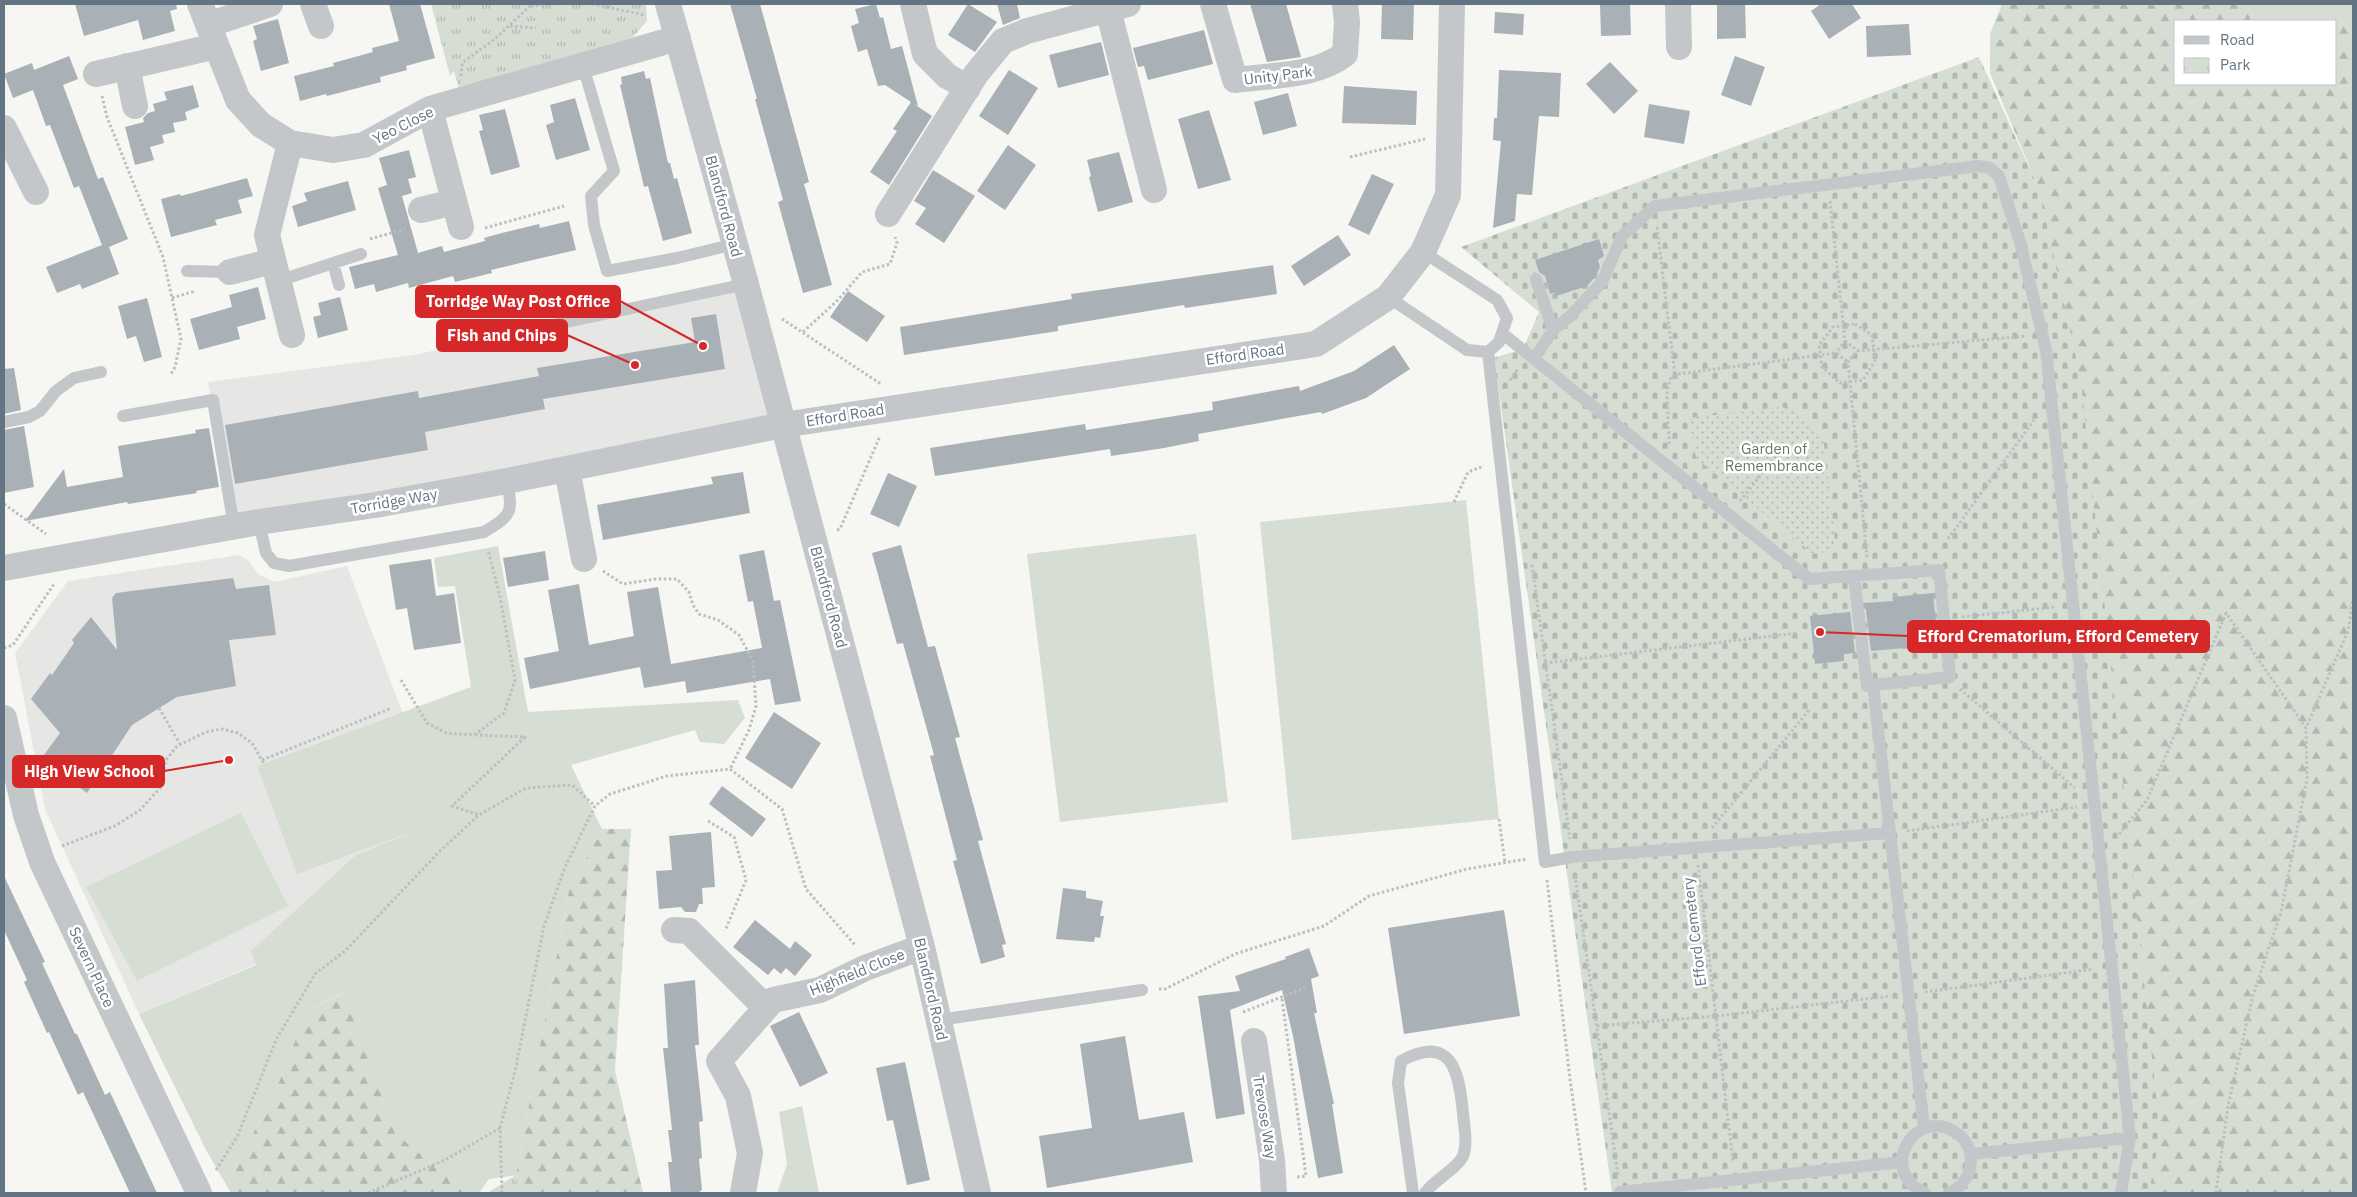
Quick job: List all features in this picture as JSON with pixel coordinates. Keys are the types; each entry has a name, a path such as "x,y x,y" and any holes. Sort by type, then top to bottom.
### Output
{"street":[{"path":"96,74 127,66 208,25 270,4"},
{"path":"913,4 925,54 947,76 968,88"},
{"name":"Unity Park","path":"1213,4 1235,80 1320,69 1334,63 1345,54 1347,22 1345,4"},
{"name":"Efford Road","path":"783,425 1316,344 1388,297 1423,252 1448,195 1452,4"},
{"path":"1678,4 1679,47"},
{"path":"888,214 976,74 1003,41 1027,31 1109,7 1154,190"},
{"name":"Yeo Close","path":"208,25 238,100 261,125 290,144 333,150 364,145 430,109 584,66 674,22"},
{"name":"Blandford Road","path":"674,22 748,292 922,947 978,1193"},
{"path":"127,66 135,106"},
{"path":"430,109 460,227"},
{"path":"4,128 36,192"},
{"path":"290,144 266,235 292,335"},
{"path":"421,210 454,202"},
{"path":"230,272 276,271"},
{"name":"Torridge Way","path":"4,568 246,524 375,505 507,481 783,425"},
{"path":"567,469 584,559"},
{"name":"Severn Place","path":"5,728 26,815 40,855 205,1185"},
{"path":"674,930 689,931 766,1008"},
{"name":"Highfield Close","path":"743,1193 750,1153 738,1096 719,1061 773,1000 820,990 865,968 922,947"},
{"name":"Trevose Way","path":"1254,1041 1274,1187"}],"lane":[{"path":"584,66 614,172 590,196 594,225 607,271 677,258 735,244"},
{"path":"1534,359 1553,330 1570,316 1602,282 1622,236 1655,206 1978,166 1990,168 1999,176 2020,242 2047,358 2130,1138 2121,1193"},
{"path":"1388,297 1467,350 1488,352 1500,342 1506,318 1497,300 1423,252"},
{"path":"276,271 333,263 361,254"},
{"path":"333,263 339,285"},
{"path":"187,271 230,272"},
{"path":"1536,279 1553,330"},
{"path":"524,331 748,292"},
{"path":"1503,334 1809,579 1939,570 1950,677 1867,686 1854,576"},
{"path":"1488,352 1502,461 1545,859 1890,833"},
{"path":"4,422 29,417 40,411 56,391 74,378 101,372"},
{"path":"124,416 213,400 246,524 274,563 289,566 484,532 503,520 512,505 507,481"},
{"path":"1873,685 1924,1128"},
{"path":"939,1020 1142,990"},
{"path":"1413,1193 1398,1083 1402,1061 1415,1053 1428,1051 1446,1056 1456,1069 1465,1144 1462,1157 1430,1185 1425,1193"},
{"path":"1924,1193 1910,1183 1904,1173 1902,1162 1908,1142 1914,1134 1924,1128 1934,1126 1953,1130 1964,1140 1971,1154 1971,1166 1968,1177 1960,1186 1949,1193"},
{"path":"1971,1154 2130,1138"},
{"path":"1620,1192 1902,1162"}],"path":[{"path":"457,103 462,63 532,5 553,4"},
{"path":"592,4 629,10 674,22"},
{"path":"509,26 536,28"},
{"path":"96,74 107,117 163,257 182,339 175,367 171,374"},
{"path":"1350,157 1450,133"},
{"path":"1669,467 1667,393 1670,379 1675,376 1836,353 1845,341 1828,186"},
{"path":"460,227 462,234 564,206"},
{"path":"1655,206 1675,376"},
{"path":"361,254 360,242 424,223 421,210"},
{"path":"803,332 838,300 862,272 890,264 896,243 888,214"},
{"path":"748,292 902,406 840,529 812,536"},
{"path":"1855,324 1872,336 1875,361 1863,380 1840,383 1822,367 1819,345 1833,327 1844,326 1855,324"},
{"path":"1845,341 1858,351 2042,334"},
{"path":"1848,362 1858,351"},
{"path":"1836,353 1848,362 1868,575"},
{"path":"1509,381 1519,367 1534,359"},
{"path":"1948,539 2035,420"},
{"path":"1728,515 1776,456"},
{"path":"1454,502 1468,472 1502,461"},
{"path":"4,504 52,539 56,581 13,645 4,648"},
{"path":"474,735 504,714 515,680 500,597 484,532"},
{"path":"1531,556 1620,1192"},
{"path":"584,559 623,584 656,579 677,579 689,592 693,605 699,614 718,620 739,636 753,661 756,706 749,730 730,769"},
{"path":"2216,1193 2230,1098 2253,994 2281,912 2307,779 2306,728 2348,631 2353,599"},
{"path":"1954,618 2073,605"},
{"path":"2100,858 2147,800 2226,613 2306,728"},
{"path":"1545,663 1798,633"},
{"path":"401,680 427,722 446,733 525,737 452,806 479,815"},
{"path":"1960,689 2094,804"},
{"path":"159,708 180,744"},
{"path":"262,760 392,708"},
{"path":"1696,847 1810,709"},
{"path":"40,855 115,826 140,810 160,788 166,760 180,744 206,732 222,730 238,733 252,743 264,764"},
{"path":"502,1193 500,1128 515,1071 544,926 565,867 595,806 610,794 667,776 730,769 782,809 806,889 853,941 865,968"},
{"path":"205,1185 238,1137 276,1040 315,974 345,951 441,850 479,815 526,788 572,785 595,806"},
{"path":"1890,833 2094,804"},
{"path":"1499,819 1505,863"},
{"path":"699,942 724,933 746,880 734,837 708,821"},
{"name":"Efford Cemetery","path":"1696,847 1735,1180"},
{"path":"1142,990 1165,989 1235,954 1324,926 1369,896 1467,869 1545,859 1570,1079 1586,1193"},
{"path":"1597,1026 1716,1016 1908,994 2112,966"},
{"path":"1243,1012 1282,999 1305,988"},
{"path":"1274,1187 1306,1176 1282,999"},
{"path":"368,1193 445,1160 500,1128"}],"shaded area":[{"path":"746,284 783,425 234,527 208,382 413,355"},
{"path":"239,555 248,560 258,574 274,582 347,566 443,820 256,964 139,1014 45,809 15,653 68,581"}],"green space":[{"path":"431,4 646,4 647,21 633,37 459,89 454,71 450,76"},
{"path":"2002,4 2248,4 2254,20 2174,20 2174,85 2337,85 2337,26 2353,18 2353,1193 2140,1193 2038,187 1990,73 1990,34"},
{"path":"2248,4 2353,4 2353,18 2337,26 2337,20 2254,20"},
{"path":"1979,57 2039,189 2081,381 2160,1134 2149,1193 1612,1193 1493,358 1523,349 1539,312 1461,247"},
{"name":"Garden of Remembrance","path":"1782,407 1805,418 1823,436 1836,550 1813,554 1696,458 1689,418"},
{"path":"1466,500 1499,819 1292,840 1260,522"},
{"path":"1196,534 1228,802 1060,822 1027,554"},
{"path":"498,546 528,712 738,700 745,718 724,744 700,742 695,730 571,765 602,829 569,890 516,1175 489,1179 479,1193 467,1193 395,1133 343,993 307,1011 276,1090 234,1170 234,1193 231,1193 206,1150 139,1014 256,965 251,951 356,855 422,828 297,874 257,766 471,687 455,586 438,587 434,558"},
{"path":"241,813 288,906 137,981 86,887"},
{"path":"602,829 631,829 615,1071 643,1193 518,1193 516,1175 569,890"},
{"path":"344,993 395,1133 467,1193 234,1193 234,1170 276,1090 307,1011"},
{"path":"802,1106 819,1193 777,1193 787,1164 779,1112"},
{"path":"516,1175 518,1193 487,1193"}],"building":[{"path":"75,4 176,4 177,9 170,11 175,31 143,40 138,20 84,36"},
{"path":"389,4 420,4 435,58 406,66 407,70 380,77 381,82 300,101 294,76 334,66 333,63 373,52 372,48 399,41"},
{"path":"730,4 760,4 809,182 804,184 832,285 803,293 778,202 783,200"},
{"path":"876,4 880,18 883,17 891,49 902,46 918,106 914,104 932,116 889,185 870,172 897,131 893,129 911,102 885,85 878,86 867,49 858,52 851,26 859,23 855,9"},
{"path":"968,4 997,22 975,52 948,35"},
{"path":"997,4 1017,4 1020,18 1003,25"},
{"path":"1250,4 1286,4 1301,57 1267,62"},
{"path":"1382,4 1414,4 1413,40 1381,39"},
{"path":"1600,4 1630,4 1631,35 1601,36"},
{"path":"1717,4 1745,4 1746,38 1717,39"},
{"path":"1821,4 1852,4 1861,18 1829,39 1811,11"},
{"path":"1495,12 1524,14 1523,35 1494,33"},
{"path":"278,19 289,63 261,71 253,41 257,39 253,26"},
{"path":"1909,24 1911,55 1867,57 1866,26"},
{"path":"1204,30 1213,64 1148,80 1144,66 1138,67 1133,48"},
{"path":"1101,42 1109,75 1058,88 1049,55"},
{"path":"69,56 78,79 63,85 98,179 103,177 128,239 109,247 119,274 82,289 80,284 57,293 46,267 102,245 79,186 74,188 50,125 46,126 33,90 13,98 4,74 32,63 34,70"},
{"path":"1735,56 1765,67 1751,106 1721,95"},
{"path":"1610,62 1638,91 1614,114 1586,84"},
{"path":"1009,70 1038,88 1008,135 979,116"},
{"path":"1499,70 1561,73 1559,117 1539,116 1532,195 1517,194 1515,221 1493,228 1501,141 1493,140 1494,118 1497,118"},
{"path":"644,71 646,79 650,78 668,163 670,163 674,179 677,178 692,233 663,241 648,186 644,187 620,85 622,84 621,77"},
{"path":"193,85 199,107 185,112 187,120 173,123 175,132 162,135 164,143 150,147 154,160 135,165 125,127 144,122 143,118 148,113 155,111 153,104 167,100 164,92"},
{"path":"1344,86 1417,91 1416,125 1342,123"},
{"path":"1288,93 1297,126 1263,135 1254,102"},
{"path":"575,98 590,150 556,160 546,125 554,122 550,105"},
{"path":"1649,104 1690,111 1684,144 1644,137"},
{"path":"505,109 520,167 491,175 479,131 483,130 479,115"},
{"path":"1209,110 1231,180 1198,189 1178,119"},
{"path":"1008,145 1036,165 1005,210 977,191"},
{"path":"409,150 416,177 408,179 412,193 402,196 418,253 442,246 444,252 485,241 484,238 498,234 539,224 540,228 569,221 576,250 491,270 492,273 455,282 453,276 409,288 408,283 376,292 374,284 355,289 349,267 398,255 378,188 387,185 379,158"},
{"path":"1119,152 1133,202 1098,212 1089,177 1091,176 1087,160"},
{"path":"933,170 975,196 944,243 915,224 926,208 914,201"},
{"path":"1372,174 1394,184 1369,235 1348,225"},
{"path":"247,178 253,196 238,200 242,213 215,220 217,225 171,237 161,199 180,194 181,196"},
{"path":"348,181 356,210 298,227 292,206 307,201 304,193"},
{"path":"1338,235 1351,255 1304,286 1291,266"},
{"path":"1599,239 1604,256 1598,260 1600,267 1595,277 1587,286 1556,296 1555,292 1550,294 1545,276 1539,272 1535,260"},
{"path":"1273,265 1277,294 1185,308 1184,305 1058,326 1058,331 904,355 900,327 1072,299 1071,294"},
{"path":"258,287 266,319 237,327 240,339 199,350 190,319 232,307 229,295"},
{"path":"848,291 885,316 867,342 830,317"},
{"path":"340,297 348,330 318,338 313,317 321,315 318,303"},
{"path":"147,298 162,357 144,362 136,336 127,339 118,306"},
{"path":"716,314 725,369 543,399 545,409 425,432 428,450 235,484 225,425 418,391 419,398 539,376 537,368 695,342 691,318"},
{"path":"1394,345 1410,369 1366,398 1322,414 1321,412 1198,434 1199,441 1164,448 1111,456 1110,449 935,476 930,448 1085,424 1086,430 1213,410 1212,402 1299,386 1300,391 1354,371"},
{"path":"14,368 21,410 4,414 4,369"},
{"path":"24,426 34,487 4,493 4,430"},
{"path":"209,428 219,487 196,491 197,493 128,504 127,502 25,521 64,469 67,487 123,477 118,446 196,433 195,430"},
{"path":"743,472 750,513 603,540 597,505 713,484 711,477"},
{"path":"888,473 917,486 899,527 870,514"},
{"path":"901,545 928,647 935,646 960,737 955,738 983,840 978,841 1006,944 1002,945 1005,957 981,964 953,861 957,860 930,756 934,755 903,643 897,644 872,553"},
{"path":"764,550 774,601 780,600 801,701 775,705 770,679 687,693 685,681 644,688 640,667 530,689 524,658 559,651 548,590 579,584 589,645 634,636 627,592 658,587 671,664 762,648 753,601 748,602 739,555"},
{"path":"545,551 549,580 508,587 503,558"},
{"path":"431,559 436,596 454,593 461,643 414,650 407,608 396,610 389,565"},
{"path":"233,578 236,589 269,585 276,635 229,640 236,686 177,697 132,725 87,793 41,759 60,733 31,699 50,673 52,675 74,643 72,640 91,617 117,650 112,598 116,593"},
{"path":"1933,593 1938,645 1871,651 1865,603 1893,601 1893,597"},
{"path":"1850,612 1855,653 1844,654 1844,661 1815,664 1810,616"},
{"path":"774,712 821,743 792,789 745,758"},
{"path":"722,786 766,819 752,837 709,804"},
{"path":"711,832 715,887 702,888 703,904 699,904 696,912 685,912 681,907 659,909 656,871 672,870 669,836"},
{"path":"4,876 45,962 42,963 75,1034 77,1034 105,1095 110,1092 157,1193 130,1193 83,1092 78,1095 49,1032 47,1033 24,982 27,980 4,930"},
{"path":"1063,888 1086,891 1086,898 1103,901 1100,916 1104,916 1100,938 1095,937 1094,942 1056,939"},
{"path":"1504,910 1520,1016 1404,1034 1388,928"},
{"path":"755,920 790,949 795,941 812,955 795,976 786,968 781,974 774,968 768,975 733,947"},
{"path":"1309,948 1319,976 1311,979 1317,1013 1314,1013 1334,1104 1332,1104 1343,1173 1318,1178 1293,1036 1282,990 1230,1010 1245,1114 1216,1119 1198,996 1240,991 1235,976 1286,959 1285,957"},
{"path":"695,980 699,1045 695,1045 703,1121 699,1122 702,1158 699,1159 702,1190 700,1193 671,1193 668,1162 672,1162 668,1130 672,1130 663,1048 668,1048 664,984"},
{"path":"799,1012 828,1073 800,1087 770,1026"},
{"path":"1125,1036 1139,1120 1184,1112 1193,1162 1047,1188 1039,1136 1092,1128 1080,1044"},
{"path":"905,1062 930,1180 907,1185 893,1120 887,1121 876,1068"}],"place":[{"name":"Torridge Way Post Office","path":"703,346"},
{"name":"Fish and Chips","path":"635,365"},
{"name":"Efford Crematorium, Efford Cemetery","path":"1820,632"},
{"name":"High View School","path":"229,760"}]}
